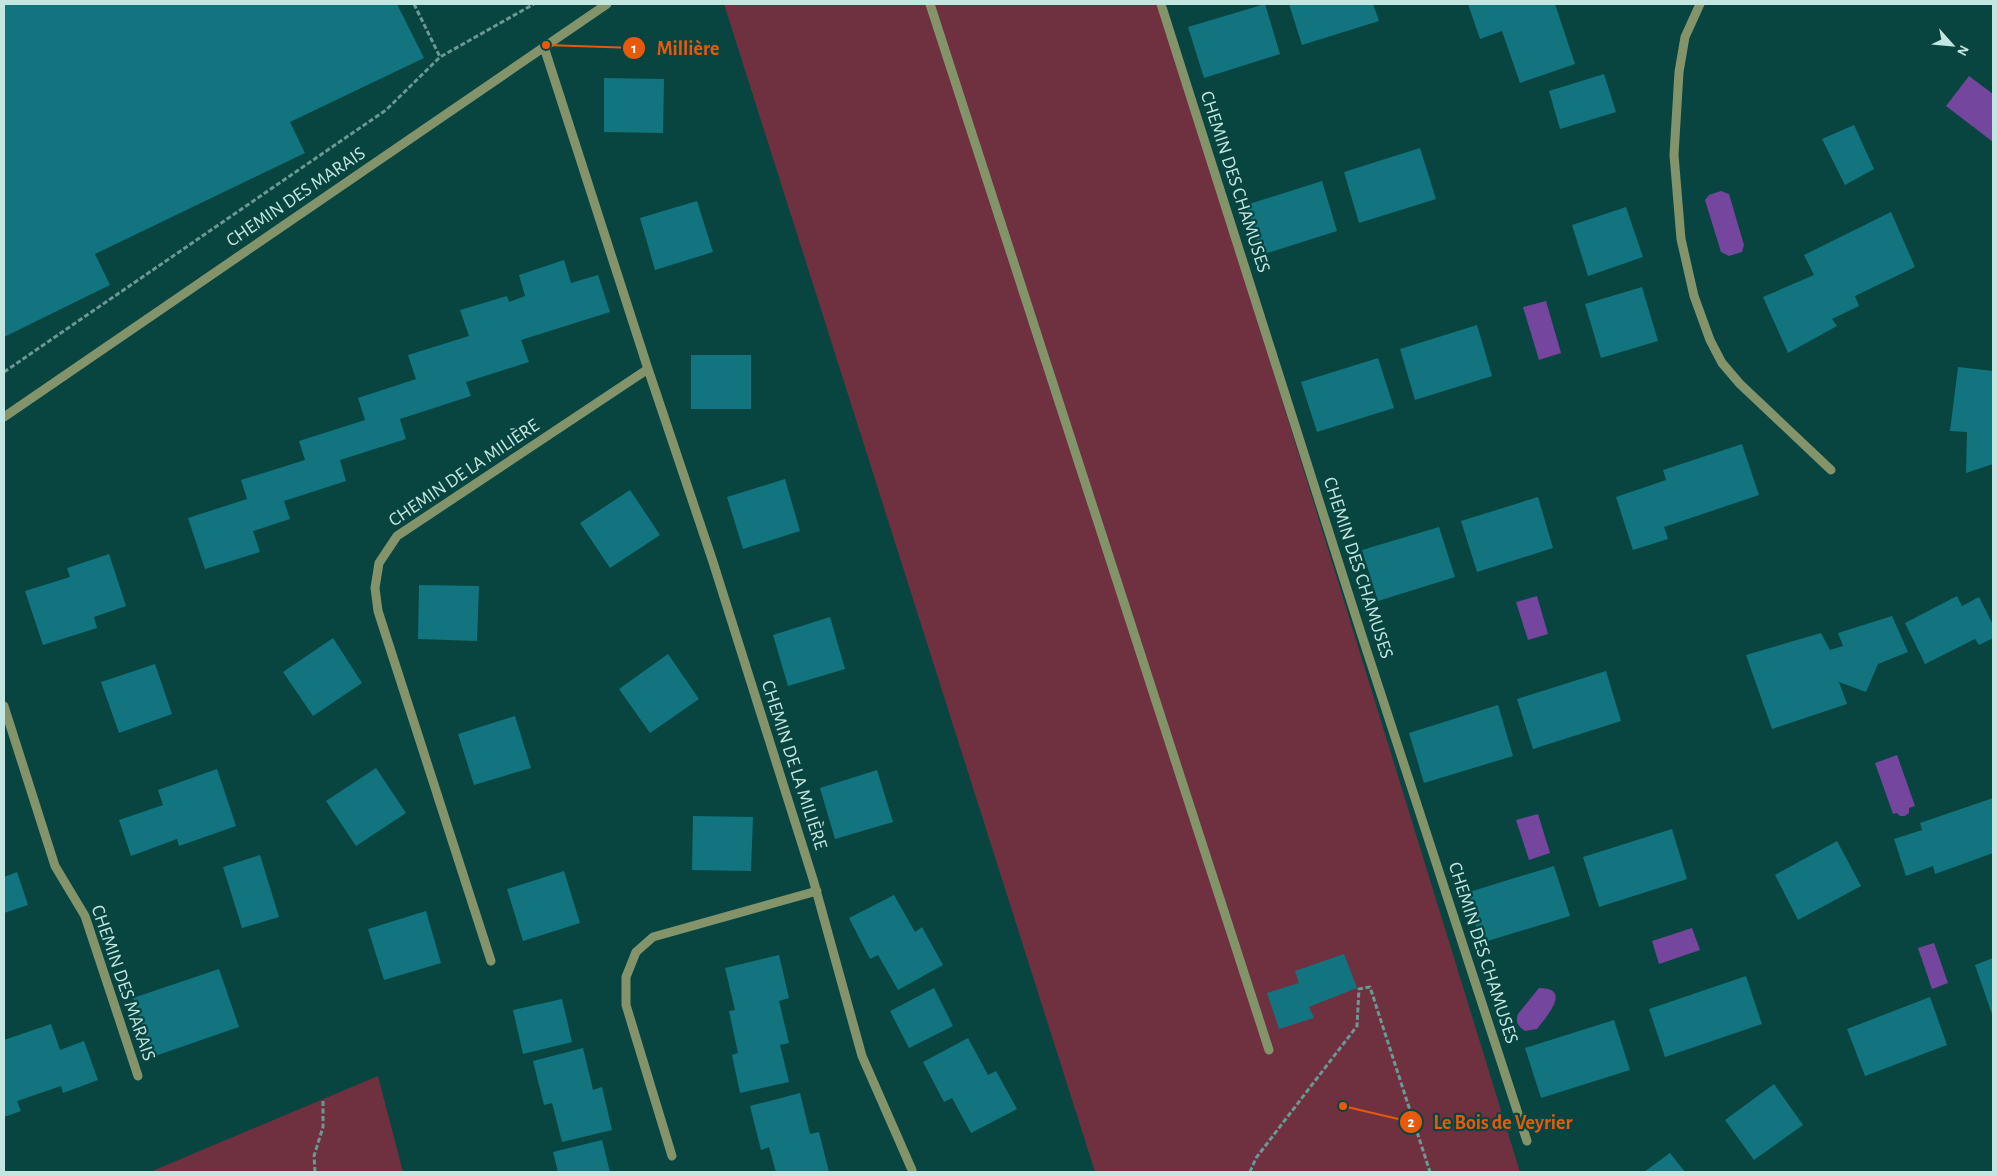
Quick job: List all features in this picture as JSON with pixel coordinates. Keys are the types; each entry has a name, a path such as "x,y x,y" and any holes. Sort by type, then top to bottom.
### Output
{"street":[{"name":"CHEMIN DES MARAIS","path":"5,415 607,4"},
{"path":"930,4 1269,1050"},
{"name":"CHEMIN DES CHAMUSES","path":"1161,4 1362,636 1527,1141"},
{"path":"1700,4 1685,37 1679,72 1674,155 1681,239 1694,296 1710,340 1722,363 1740,384 1831,470"},
{"name":"CHEMIN DE LA MILIÈRE","path":"544,47 648,369 713,562 817,891 862,1056 912,1170"},
{"name":"CHEMIN DE LA MILIÈRE","path":"491,961 378,611 375,588 378,563 397,536 648,369"},
{"name":"CHEMIN DES MARAIS","path":"4,706 55,866 85,916 138,1076"},
{"path":"672,1156 626,1005 626,977 636,952 653,937 817,891"}],"path":[{"path":"414,4 440,57"},
{"path":"4,372 386,110 440,57 534,4"},
{"path":"1250,1172 1256,1158 1357,1026 1359,989 1370,987 1430,1172"},
{"path":"315,1172 314,1156 323,1127 323,1099"}],"shaded area":[{"path":"724,4 1160,4 1520,1172 1095,1172"},
{"path":"1969,76 1993,94 1993,142 1946,106"},
{"path":"1721,191 1729,194 1744,245 1742,252 1729,256 1721,252 1705,200 1709,195"},
{"path":"1546,301 1561,353 1539,360 1523,307"},
{"path":"1537,596 1548,634 1528,640 1516,602"},
{"path":"1897,755 1915,806 1909,808 1909,813 1905,816 1900,816 1897,813 1893,814 1875,763"},
{"path":"1538,814 1550,853 1529,860 1516,820"},
{"path":"1692,928 1700,950 1659,964 1652,941"},
{"path":"1934,943 1948,983 1932,989 1918,948"},
{"path":"1539,988 1549,989 1556,998 1551,1011 1537,1029 1525,1031 1518,1024 1518,1014"},
{"path":"378,1076 403,1172 150,1172"}],"building":[{"path":"4,4 397,4 424,58 290,122 305,153 95,254 110,285 4,337"},
{"path":"1265,4 1280,54 1204,78 1188,27"},
{"path":"1289,4 1373,4 1379,21 1302,45"},
{"path":"1468,4 1555,4 1575,64 1520,83 1502,31 1480,39"},
{"path":"1604,74 1616,112 1560,129 1549,91"},
{"path":"604,78 664,79 663,133 604,132"},
{"path":"1854,125 1874,169 1845,185 1822,139"},
{"path":"1420,148 1436,199 1359,223 1344,172"},
{"path":"1322,181 1337,231 1261,255 1246,205"},
{"path":"697,201 713,252 655,270 640,218"},
{"path":"1626,207 1643,257 1588,276 1572,225"},
{"path":"1891,212 1915,267 1855,296 1859,306 1832,319 1837,326 1788,353 1763,297 1814,275 1804,255"},
{"path":"564,260 571,283 598,275 610,312 521,340 529,362 466,382 471,396 400,419 406,439 340,460 346,481 284,501 290,519 253,531 260,552 205,569 188,518 247,499 241,480 305,460 299,441 365,420 358,398 416,379 408,355 469,336 460,310 507,296 509,302 525,296 519,275"},
{"path":"1642,287 1658,341 1601,358 1585,304"},
{"path":"1477,325 1492,376 1415,400 1400,349"},
{"path":"691,355 751,355 751,409 691,409"},
{"path":"1378,358 1394,408 1317,432 1301,382"},
{"path":"1958,367 1993,371 1993,464 1966,473 1967,432 1950,431"},
{"path":"1742,444 1759,495 1664,527 1668,539 1633,550 1616,497 1666,480 1663,470"},
{"path":"785,479 800,531 743,549 727,497"},
{"path":"630,490 660,535 610,568 580,523"},
{"path":"1538,497 1553,548 1477,572 1461,521"},
{"path":"1439,527 1455,577 1378,601 1362,550"},
{"path":"109,554 126,606 94,617 97,628 43,645 25,591 70,577 67,568"},
{"path":"419,585 479,586 477,641 418,639"},
{"path":"1957,596 1962,606 1979,597 1993,625 1993,638 1979,645 1975,639 1925,664 1905,623"},
{"path":"1892,616 1908,652 1878,664 1866,692 1839,682 1847,704 1772,729 1746,655 1821,633 1830,650 1843,646 1838,633"},
{"path":"830,617 845,669 788,686 773,635"},
{"path":"333,638 362,683 313,716 283,672"},
{"path":"668,654 699,699 650,733 619,689"},
{"path":"155,664 172,714 119,733 101,682"},
{"path":"1606,671 1621,721 1533,749 1517,699"},
{"path":"1498,705 1513,756 1424,783 1409,733"},
{"path":"515,716 531,768 474,785 458,734"},
{"path":"376,768 406,813 356,846 326,801"},
{"path":"217,769 236,826 179,846 177,839 131,856 119,820 163,805 158,790"},
{"path":"877,770 893,822 835,839 820,788"},
{"path":"1993,798 1993,853 1935,874 1933,866 1906,876 1894,839 1922,830 1920,823"},
{"path":"693,816 753,817 751,871 692,870"},
{"path":"1672,829 1687,879 1599,907 1583,857"},
{"path":"1837,841 1861,886 1798,920 1775,875"},
{"path":"260,855 279,917 242,928 223,867"},
{"path":"1554,866 1570,916 1481,943 1466,893"},
{"path":"564,871 580,923 523,941 507,889"},
{"path":"17,872 28,905 4,913 4,877"},
{"path":"894,895 915,932 922,927 943,965 898,990 878,955 870,959 849,918"},
{"path":"426,911 441,963 384,980 368,929"},
{"path":"1344,954 1357,988 1309,1007 1314,1018 1279,1029 1267,993 1299,983 1295,971"},
{"path":"779,955 789,998 779,1001 789,1043 780,1045 789,1082 740,1093 732,1055 738,1053 729,1011 735,1010 725,968"},
{"path":"1993,958 1993,1017 1975,965"},
{"path":"219,969 239,1027 152,1057 133,998"},
{"path":"1746,976 1762,1024 1665,1057 1649,1009"},
{"path":"934,988 953,1026 909,1048 890,1011"},
{"path":"1930,997 1947,1045 1865,1076 1847,1029"},
{"path":"562,999 572,1042 523,1054 513,1010"},
{"path":"1614,1020 1630,1070 1541,1098 1525,1048"},
{"path":"51,1024 60,1050 84,1041 98,1080 63,1093 61,1086 17,1101 21,1111 4,1117 4,1040"},
{"path":"968,1038 988,1075 996,1071 1017,1109 971,1133 952,1098 944,1102 923,1062"},
{"path":"583,1048 593,1090 602,1087 612,1130 562,1142 552,1103 544,1105 533,1061"},
{"path":"1774,1084 1803,1125 1754,1160 1725,1120"},
{"path":"800,1093 810,1134 819,1132 829,1172 776,1172 769,1147 761,1150 750,1106"},
{"path":"602,1140 610,1172 558,1172 553,1152"},
{"path":"1670,1153 1685,1172 1644,1172"}],"place":[{"name":"Millière","path":"546,45"},
{"name":"Le Bois de Veyrier","path":"1343,1106"}]}
